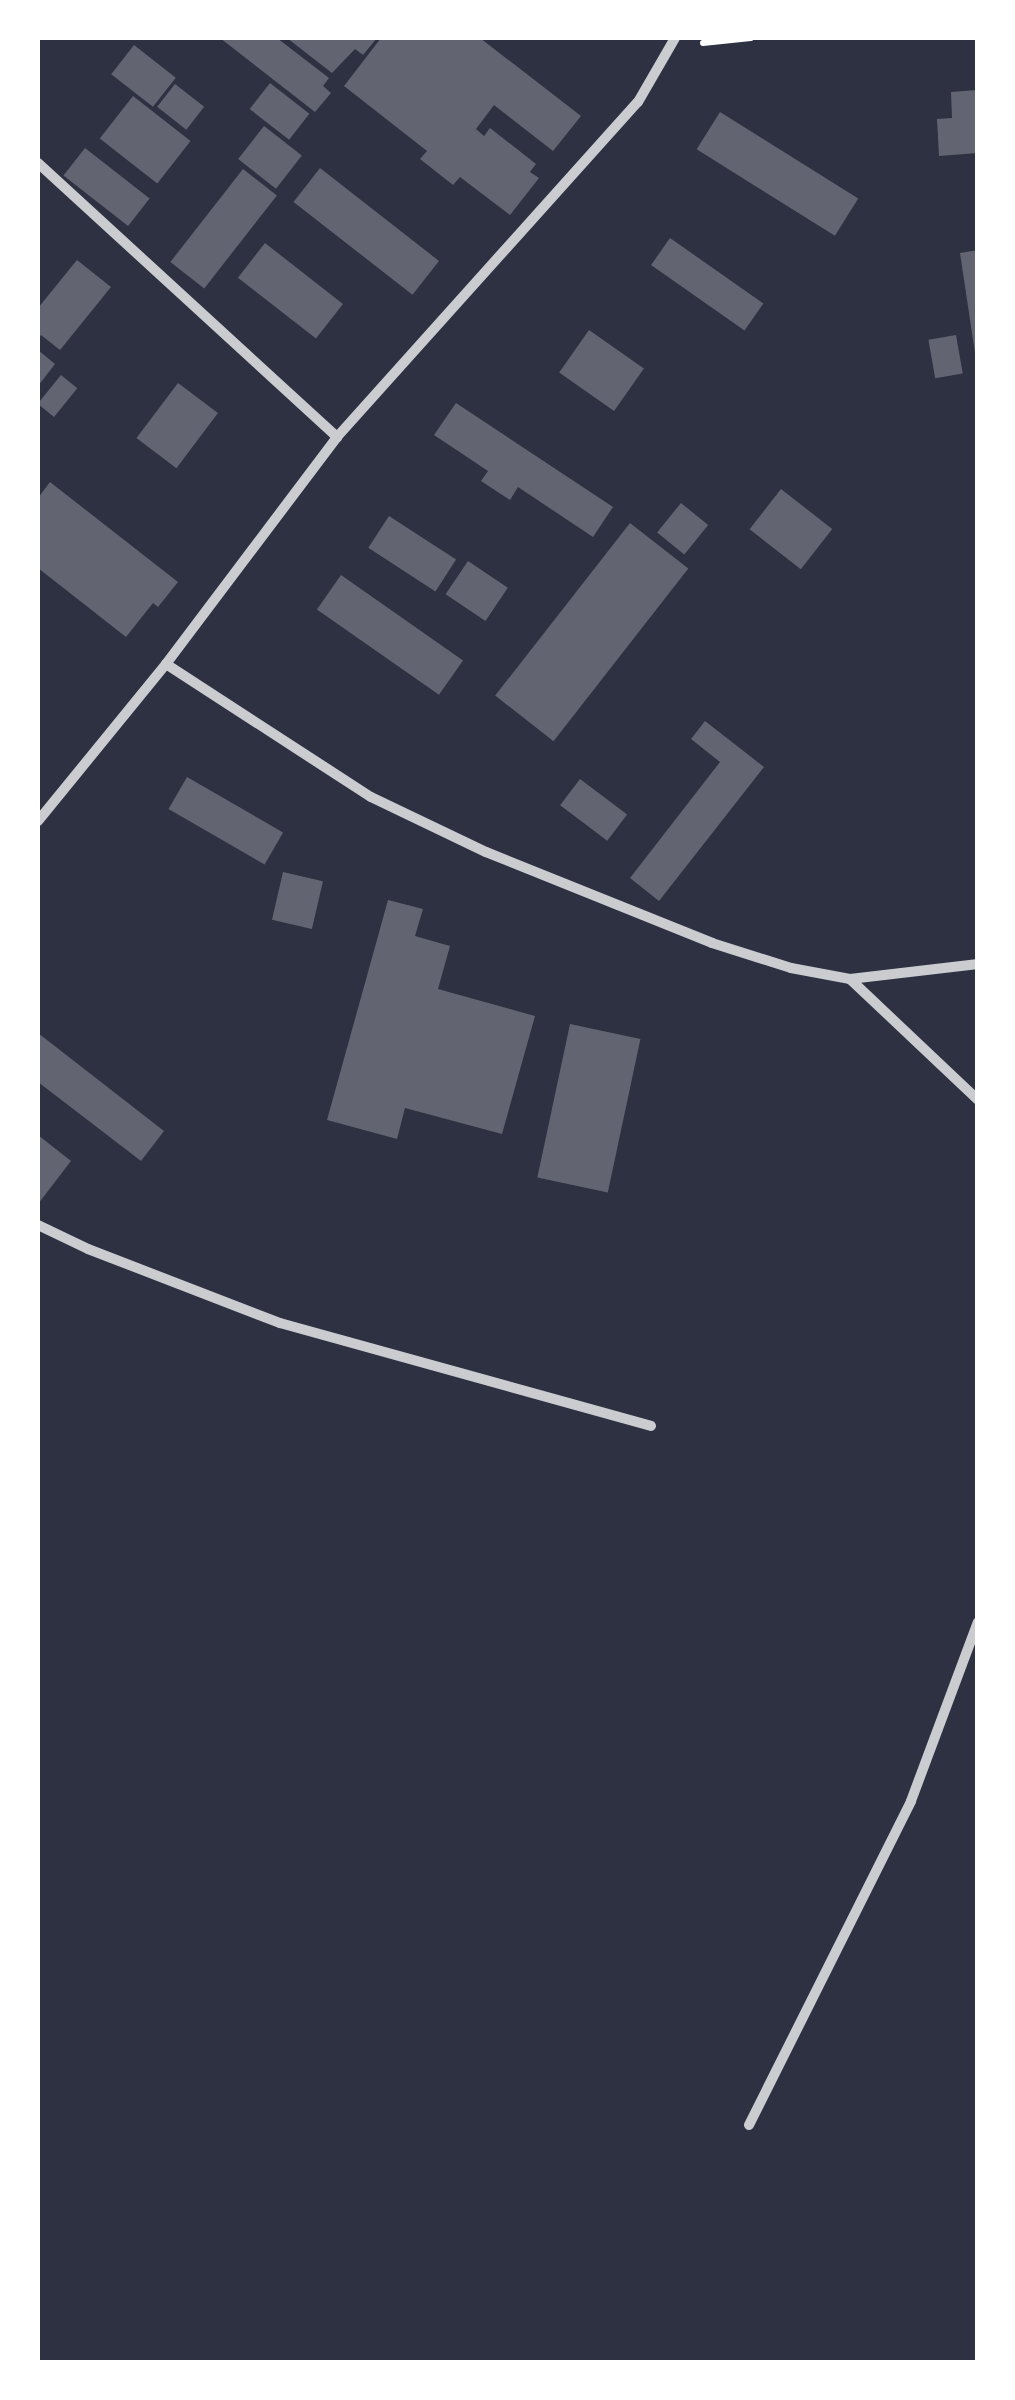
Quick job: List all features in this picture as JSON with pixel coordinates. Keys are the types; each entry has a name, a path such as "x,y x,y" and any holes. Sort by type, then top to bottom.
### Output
{"street":[{"path":"38,821 166,664 337,437 638,102 673,42"},
{"path":"38,162 337,437"},
{"path":"166,664 371,797 486,852 712,943 791,968 850,979 978,964"},
{"path":"850,979 978,1100"},
{"path":"38,1225 88,1249 280,1322 651,1426"},
{"path":"750,2125 911,1801 978,1622"}],"path":[{"path":"673,42 751,38"}],"building":[{"path":"220,38 277,38 329,78 323,86 331,93 315,112"},
{"path":"287,38 377,38 363,55 355,49 332,73"},
{"path":"381,38 480,38 581,116 553,151 494,105 476,129 484,136 490,128 536,164 530,172 539,178 510,215 460,177 453,185 420,159 427,151 344,86"},
{"path":"134,45 176,78 153,107 111,74"},
{"path":"270,83 309,114 289,140 250,109"},
{"path":"175,84 204,107 186,130 157,107"},
{"path":"977,90 978,153 939,156 937,119 952,118 951,92"},
{"path":"133,96 191,141 157,183 100,139"},
{"path":"720,112 858,198 835,236 697,149"},
{"path":"264,126 302,156 276,189 238,159"},
{"path":"85,148 150,198 128,226 63,176"},
{"path":"320,168 439,261 413,295 294,202"},
{"path":"243,169 277,195 204,288 170,262"},
{"path":"670,238 763,303 744,330 651,265"},
{"path":"265,243 343,304 316,339 238,278"},
{"path":"978,250 978,353 975,353 960,253"},
{"path":"77,260 111,287 60,350 41,335 38,340 38,308"},
{"path":"589,330 644,368 614,411 559,373"},
{"path":"956,335 963,373 935,378 928,340"},
{"path":"38,350 55,364 38,386"},
{"path":"61,375 77,388 54,417 38,403"},
{"path":"178,383 218,413 176,468 136,438"},
{"path":"456,403 613,507 593,537 518,487 510,500 481,481 488,471 434,435"},
{"path":"50,482 178,582 158,607 153,603 126,637 38,568 38,498"},
{"path":"781,489 832,529 801,569 750,529"},
{"path":"681,503 708,525 684,555 657,533"},
{"path":"389,516 456,560 435,591 368,548"},
{"path":"630,523 688,569 553,741 495,696"},
{"path":"468,561 508,588 485,621 446,594"},
{"path":"341,575 463,660 439,695 317,609"},
{"path":"705,721 764,767 659,901 630,878 720,762 691,739"},
{"path":"187,777 283,832 265,865 168,809"},
{"path":"580,779 627,815 607,841 560,805"},
{"path":"283,872 323,881 312,929 272,920"},
{"path":"388,900 423,909 415,936 450,946 438,989 535,1016 502,1134 405,1108 397,1139 327,1120"},
{"path":"570,1024 640,1039 608,1193 537,1178"},
{"path":"38,1033 164,1131 141,1161 38,1082"},
{"path":"38,1135 71,1161 38,1204"}]}
